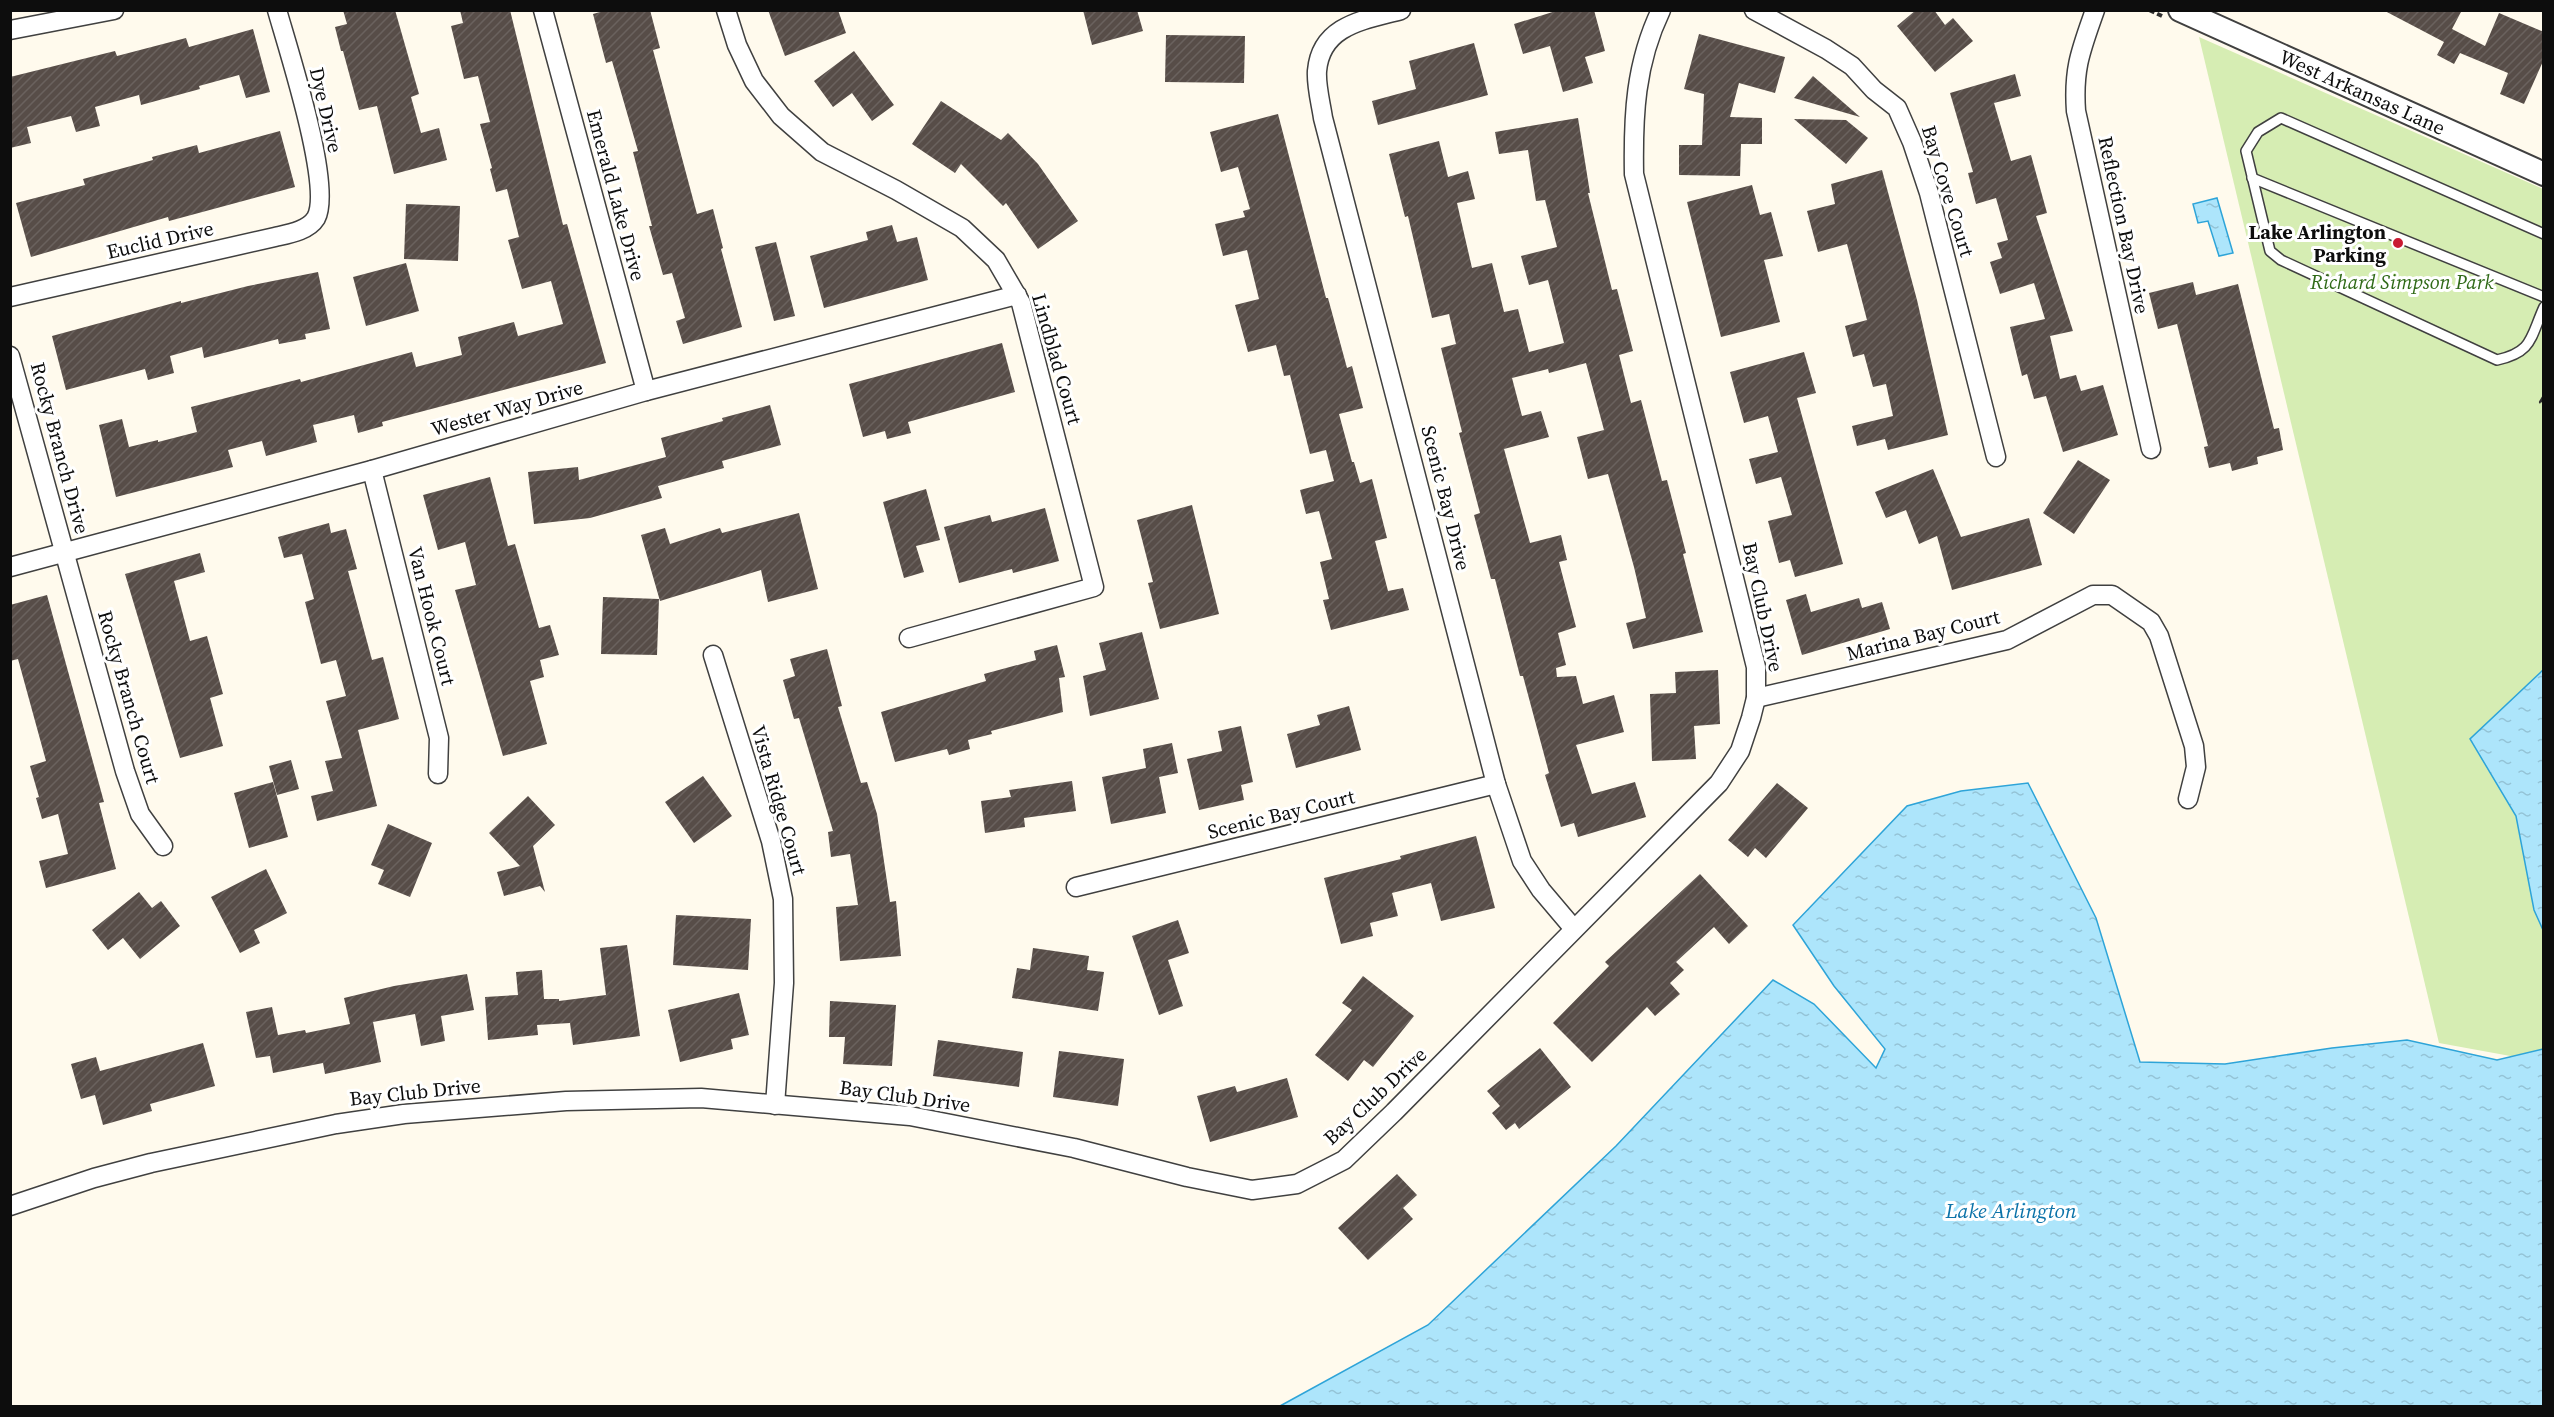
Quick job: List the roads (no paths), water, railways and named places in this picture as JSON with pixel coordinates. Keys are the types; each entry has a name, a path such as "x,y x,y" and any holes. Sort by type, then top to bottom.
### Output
{"street":[{"path":"10,30 114,10"},
{"name":"Dye Drive","path":"277,10 307,112 321,192 320,207 315,219"},
{"name":"Emerald Lake Drive","path":"543,10 646,391"},
{"name":"Lindblad Court","path":"726,10 736,45 754,81 781,116 822,153 896,190 962,228 996,260 1022,303 1094,587 909,638"},
{"name":"Scenic Bay Drive","path":"1401,10 1358,21 1331,36 1324,45 1317,72 1323,118 1496,784 1522,861 1541,890 1574,929"},
{"name":"Bay Club Drive","path":"10,1206 94,1178 151,1163 313,1128 404,1114 566,1101 701,1098 910,1116 1074,1148 1187,1177 1252,1190 1297,1184 1344,1160 1478,1028 1719,783 1740,751 1756,698 1756,668 1634,174 1633,116 1639,74 1660,10"},
{"name":"Bay Cove Court","path":"1754,10 1826,49 1852,66 1874,90 1897,108 1912,142 1929,193 1996,457"},
{"name":"Reflection Bay Drive","path":"2095,10 2080,53 2074,81 2076,111 2151,449"},
{"name":"West Arkansas Lane","path":"2180,10 2544,174"},
{"name":"Euclid Drive","path":"10,297 296,232 315,219"},
{"name":"Wester Way Drive","path":"10,567 372,470 646,391 1017,295"},
{"name":"Rocky Branch Drive","path":"10,356 65,553"},
{"name":"Van Hook Court","path":"372,470 439,738 438,774"},
{"name":"Rocky Branch Court","path":"65,553 125,771 140,814 163,846"},
{"name":"Marina Bay Court","path":"1756,698 2007,640 2093,595 2112,594 2151,622 2159,636 2194,746 2196,767 2188,799"},
{"name":"Vista Ridge Court","path":"713,655 771,841 783,899 784,983 776,1105"},
{"name":"Scenic Bay Court","path":"1076,887 1496,784"}],"lane":[{"path":"2544,234 2281,118 2258,132 2246,151 2270,251 2281,261 2497,360 2515,356 2526,349 2544,307"},
{"path":"2252,178 2544,297"}],"water":[{"path":"2217,198 2233,253 2219,256 2208,221 2198,223 2193,204"},
{"path":"2543,670 2543,930 2534,910 2516,816 2470,739"},
{"name":"Lake Arlington","path":"2028,783 2096,918 2140,1062 2225,1064 2332,1048 2407,1040 2497,1060 2543,1049 2543,1406 1280,1406 1428,1325 1616,1146 1773,980 1814,1004 1876,1068 1885,1049 1834,986 1793,925 1907,806 1961,791"}],"place":[{"name":"Lake Arlington Parking","path":"2398,243"}],"park label":[{"name":"Richard Simpson Park","path":"2402,282"}]}
